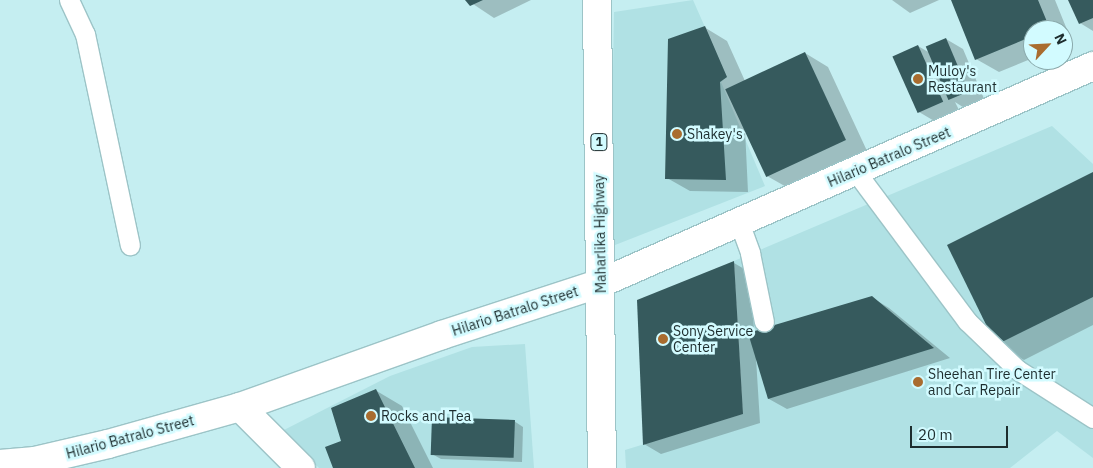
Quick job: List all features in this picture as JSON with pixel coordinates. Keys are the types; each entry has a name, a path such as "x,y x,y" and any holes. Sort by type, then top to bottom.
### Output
{"street":[{"name":"Maharlika Highway","path":"597,0 602,283 602,468"},
{"name":"Hilario Batralo Street","path":"0,464 36,465 240,407 442,335 602,283 1093,66"},
{"path":"240,407 301,468"}],"lane":[{"path":"69,0 85,34 130,245"},
{"path":"856,172 967,321 1018,370 1093,418"},
{"path":"739,222 750,253 764,322"}],"shaded area":[{"name":"Shakey's","path":"693,0 727,77 721,82 765,186 610,247 614,12"},
{"path":"1052,126 1093,164 1093,458 1057,431 1010,468 626,468 625,450 743,414 734,261"},
{"path":"525,344 534,468 319,468 282,431 390,376 472,347"}],"building":[{"path":"465,0 483,0 470,6"},
{"path":"951,0 1038,0 1046,20 1023,20 1023,40 975,60"},
{"path":"1068,0 1093,0 1093,18 1079,24"},
{"path":"705,26 727,77 720,82 726,180 665,179 668,39"},
{"path":"946,38 969,91 948,100 926,47"},
{"name":"Muloy's Restaurant","path":"918,45 943,102 918,113 892,56"},
{"path":"805,52 846,140 766,177 725,89"},
{"path":"1093,172 1093,297 996,345 947,245"},
{"path":"734,261 743,414 643,445 637,300"},
{"path":"872,296 934,348 768,399 748,333"},
{"path":"376,389 415,468 333,468 325,447 341,441 331,408"},
{"path":"432,417 515,420 514,458 431,455"}],"place":[{"name":"Muloy's Restaurant","path":"918,79"},
{"name":"Shakey's","path":"677,134"},
{"name":"Sony Service Center","path":"663,339"},
{"name":"Sheehan Tire Center and Car Repair","path":"918,382"},
{"name":"Rocks and Tea","path":"371,416"}]}
